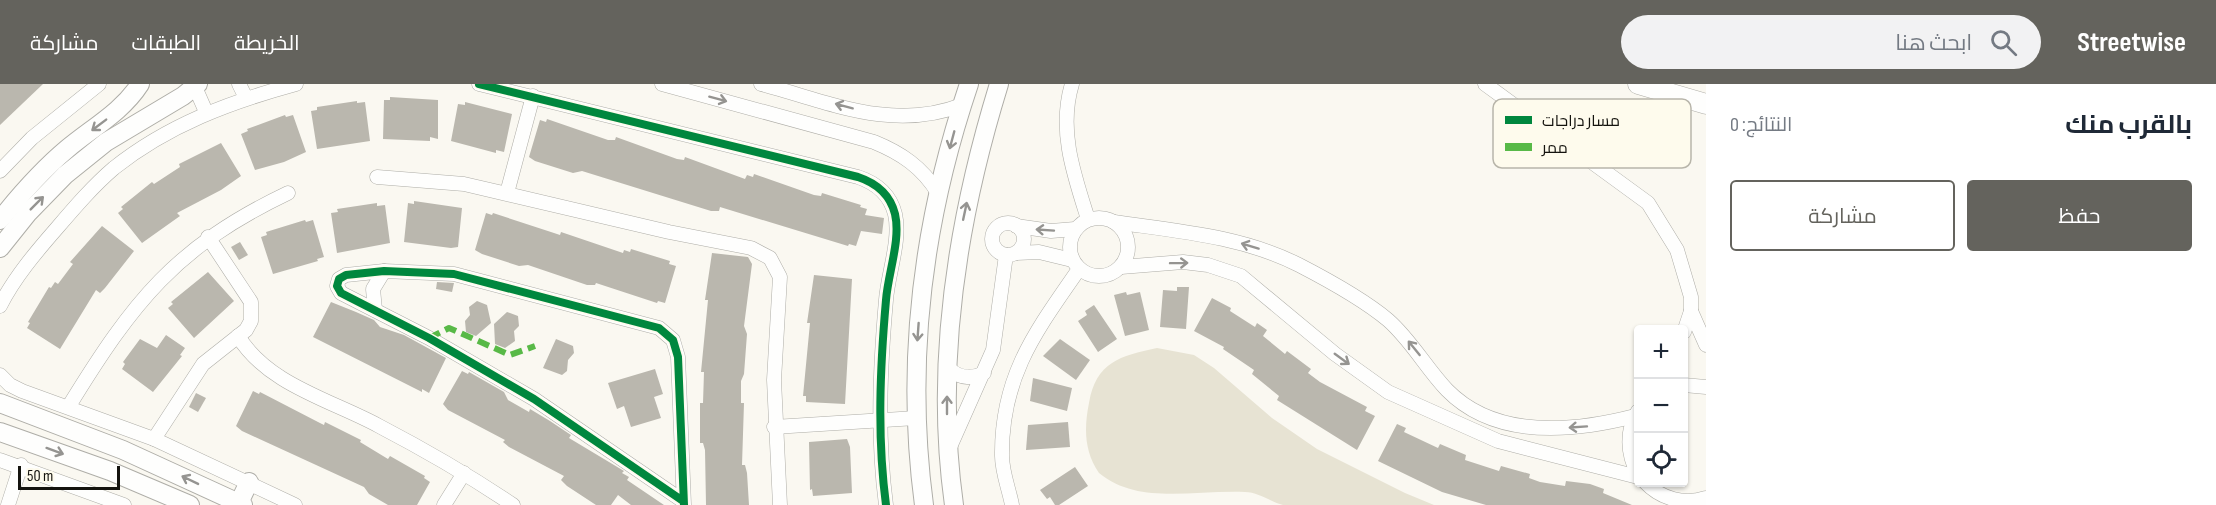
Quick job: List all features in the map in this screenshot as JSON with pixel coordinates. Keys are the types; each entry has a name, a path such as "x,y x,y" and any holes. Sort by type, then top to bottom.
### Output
{"main road":[{"path":"1638,84 1689,99"},
{"path":"1691,100 1706,104"}],"street":[{"path":"0,171 32,138 99,84"},
{"path":"239,84 246,98"},
{"path":"0,306 38,250 90,190 115,168 165,134 206,112 296,84"},
{"path":"479,84 858,177 882,190 890,201 896,228 886,292 881,356 880,421 886,505"},
{"path":"662,84 859,138 904,156 929,179 938,193"},
{"path":"760,84 895,118 929,116 962,105"},
{"path":"924,505 916,418 920,305 938,193 969,84"},
{"path":"954,505 947,457 947,368 950,317 963,222 983,137 999,84"},
{"path":"1072,84 1066,119 1068,147 1088,219"},
{"path":"1485,84 1506,99"},
{"path":"0,248 28,213 65,175 106,142 197,85 206,112"},
{"path":"0,220 23,192 66,150 114,114 137,89 150,113"},
{"path":"507,194 533,96"},
{"path":"859,138 866,112"},
{"path":"1600,168 1648,203 1677,250 1691,297 1691,311 1686,325"},
{"path":"377,177 453,182 669,232 751,248 770,258 780,277 774,427 780,505"},
{"path":"69,406 104,349 134,307 168,270 208,237 246,213 288,193"},
{"path":"1012,504 1002,457 1009,396 1019,361 1076,264 1069,244 1075,229 1088,219 1106,218 1114,222 1245,243 1300,266 1387,320 1461,403 1490,419 1540,429 1583,428 1634,414"},
{"path":"1114,222 1127,237 1126,258 1121,267"},
{"path":"1075,229 1051,231 1002,225 994,232 994,246 1011,254 1039,252 1076,264 1086,273 1101,276 1121,267 1183,262 1208,266 1241,276 1335,354 1388,392 1498,441 1634,475"},
{"path":"947,457 963,414 984,373 995,337 1011,254 1024,239 1016,225"},
{"path":"154,439 203,364 238,336 251,321 251,302 208,237"},
{"path":"375,310 373,289 384,271"},
{"path":"384,271 454,274 651,325 667,333 676,348 678,357 683,503 534,399 341,293 338,282 346,275 384,271"},
{"path":"1691,311 1706,345"},
{"path":"238,336 247,350 272,372 385,429 464,473 513,505"},
{"path":"947,368 962,377 973,377 984,373"},
{"path":"0,375 10,385 154,439 295,505"},
{"path":"1688,385 1706,387"},
{"path":"0,403 123,450 240,504 249,482"},
{"path":"774,427 916,418"},
{"path":"1634,424 1629,441 1634,465"},
{"path":"0,432 110,471 190,505"},
{"path":"0,460 21,465 124,505"},
{"path":"8,505 21,465"},
{"path":"444,505 464,473"},
{"path":"1650,487 1675,502 1706,498"}],"shaded area":[{"path":"1157,348 1194,355 1214,368 1272,418 1317,449 1434,505 1283,505 1250,492 1148,493 1114,483 1099,473 1088,448 1086,421 1092,389 1097,378 1112,363 1132,354"}],"building":[{"path":"0,84 43,84 0,125"},
{"path":"390,97 438,100 438,139 430,137 430,141 383,139 384,100 390,100"},
{"path":"357,101 357,103 365,102 370,141 317,149 311,111 317,110 317,107"},
{"path":"465,102 512,114 504,152 496,150 496,153 451,141 458,104 465,105"},
{"path":"285,115 286,117 293,115 306,152 284,162 255,170 241,134 248,131 247,129"},
{"path":"547,119 608,140 615,140 616,137 677,159 684,160 685,157 745,179 747,175 753,177 754,174 814,195 821,196 822,193 861,205 860,207 867,209 865,215 884,218 882,234 861,231 856,246 849,244 848,246 720,207 719,211 711,211 582,171 573,173 535,161 529,157 540,120 546,122"},
{"path":"221,143 241,176 221,190 177,213 180,216 142,243 118,213 123,209 121,207 152,182 154,184 180,167 179,164"},
{"path":"414,201 462,208 458,247 404,242 408,203 414,204"},
{"path":"377,203 377,206 385,205 390,243 337,253 331,213 338,212 337,209"},
{"path":"486,213 492,215 493,213 560,235 561,232 623,253 624,250 630,252 631,249 670,261 669,264 676,266 665,303 658,301 657,303 596,283 587,285 528,265 519,266 482,254 475,250"},
{"path":"305,220 306,222 313,220 324,257 317,259 318,261 273,274 261,237 267,235 266,232"},
{"path":"102,226 134,251 105,288 100,293 96,290 60,349 27,328 30,323 28,322 49,287 51,288 55,282 58,284 73,264 70,262"},
{"path":"240,242 248,255 239,260 231,247"},
{"path":"712,253 748,257 752,264 744,326 747,334 744,374 741,381 741,403 744,403 742,465 745,465 747,473 749,505 706,505 705,450 703,443 700,443 700,403 703,403 704,372 701,372 708,300 705,300"},
{"path":"208,272 234,301 194,338 168,308 173,304 171,302"},
{"path":"814,275 852,279 845,404 806,402 806,396 803,396 810,323 807,323"},
{"path":"437,282 454,283 452,292 436,289"},
{"path":"1177,287 1189,287 1186,329 1160,327 1163,290 1177,291"},
{"path":"1126,292 1127,295 1140,292 1149,330 1125,336 1114,295"},
{"path":"1212,298 1231,308 1230,311 1255,327 1257,323 1267,330 1263,336 1285,354 1287,351 1311,369 1308,373 1320,382 1367,407 1365,411 1375,416 1357,450 1277,400 1279,396 1252,374 1254,370 1223,349 1224,347 1194,331"},
{"path":"477,301 487,305 491,323 476,336 466,332 465,321 470,315 469,307"},
{"path":"331,302 374,320 380,327 404,335 446,358 429,393 422,389 422,392 313,337"},
{"path":"1094,305 1117,339 1098,352 1078,321 1087,315 1085,311"},
{"path":"507,312 518,316 519,326 514,331 515,341 505,348 495,344 494,324"},
{"path":"166,335 185,348 180,355 182,356 153,392 122,369 125,364 123,362 140,339 157,348"},
{"path":"556,339 573,346 574,353 568,360 567,371 562,375 543,368"},
{"path":"1060,339 1090,360 1076,380 1043,356"},
{"path":"655,369 663,394 654,397 661,418 631,427 624,406 617,409 608,383"},
{"path":"462,371 468,374 469,372 504,392 508,400 550,421 571,435 569,438 624,471 622,473 629,477 627,480 664,505 631,505 618,495 611,505 596,505 567,486 561,480 564,476 509,447 503,442 505,440 448,410 443,404"},
{"path":"1033,378 1072,388 1067,411 1030,401"},
{"path":"253,391 259,394 260,392 324,425 325,422 361,440 360,442 388,459 390,456 425,476 424,478 430,482 417,505 388,505 369,494 364,487 242,431 236,426"},
{"path":"196,393 206,398 198,412 189,407"},
{"path":"1068,422 1070,447 1026,450 1028,425"},
{"path":"1397,424 1406,428 1404,432 1438,448 1440,444 1466,455 1465,460 1499,471 1501,466 1530,474 1529,478 1540,482 1565,486 1566,481 1590,484 1604,489 1603,493 1632,505 1486,505 1442,492 1378,461"},
{"path":"847,439 850,447 852,493 813,496 812,489 810,490 809,442"},
{"path":"1075,467 1088,486 1059,505 1055,505 1050,497 1047,499 1040,490"}],"marked path":[{"path":"429,338 449,328 510,355 535,346"}],"cycle path":[{"path":"479,84 858,177 871,182 886,195 893,207 896,224 895,246 886,300 881,377 881,454 886,505"},
{"path":"683,501 534,399 429,338 341,293 337,286 339,279 346,275 384,271 454,274 659,328 673,340 678,357 684,505"}]}
